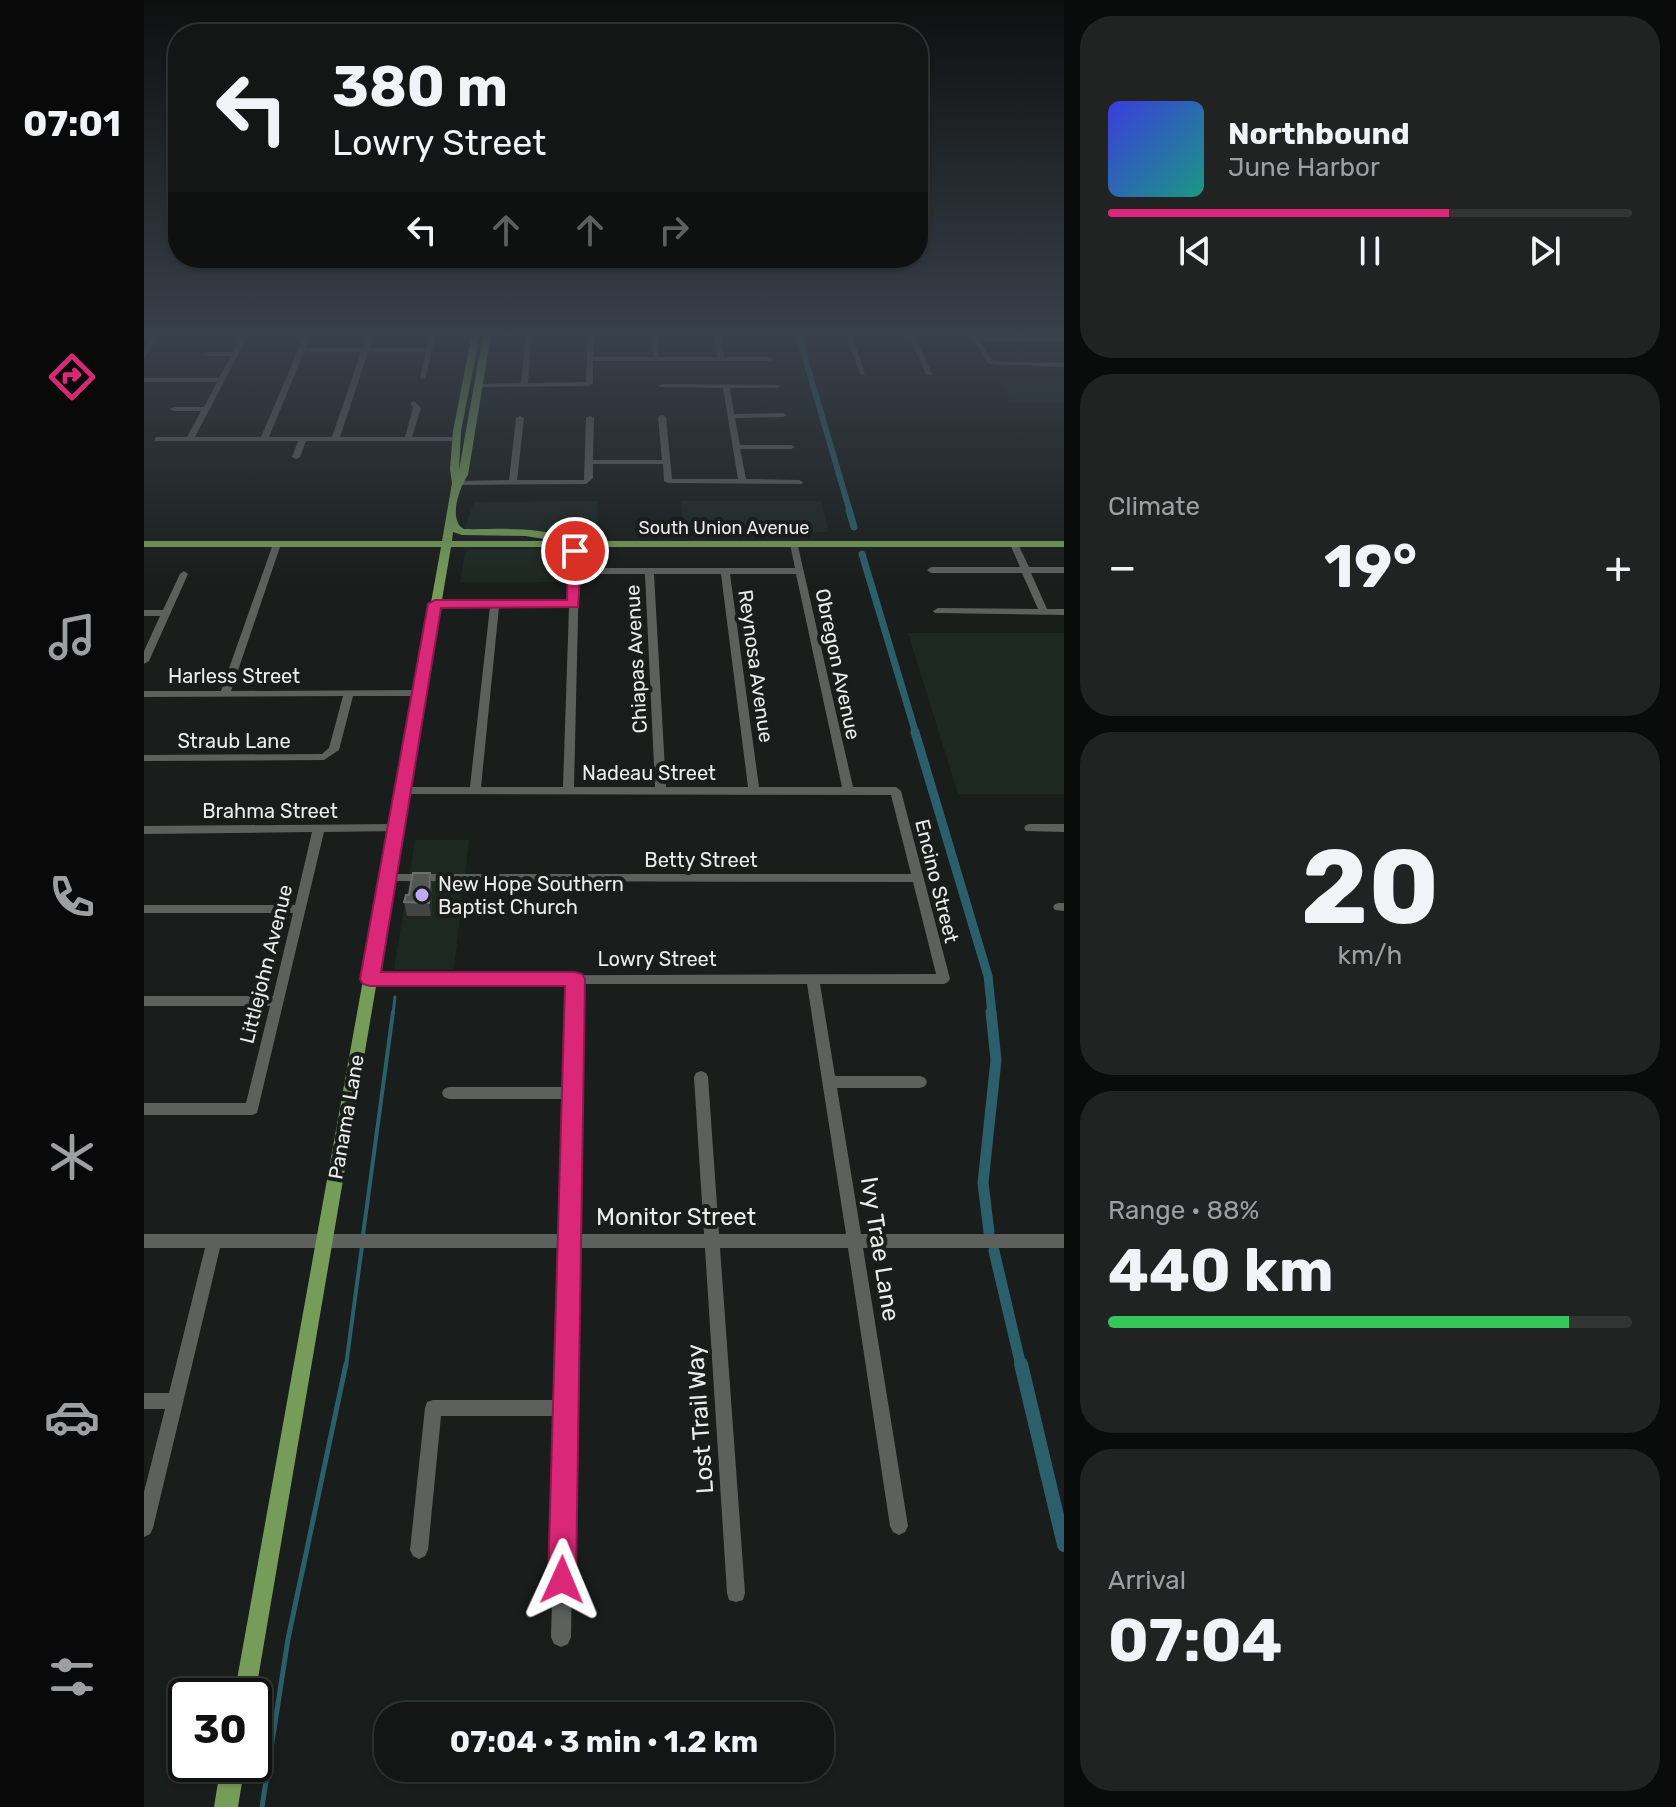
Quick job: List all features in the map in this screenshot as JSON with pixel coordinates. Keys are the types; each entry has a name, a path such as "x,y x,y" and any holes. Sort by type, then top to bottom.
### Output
{"main road":[{"path":"461,418 457,439 462,443 460,465 464,474"},
{"path":"457,483 464,474 473,418"},
{"name":"Panama Lane","path":"248,1678 457,483 454,473 457,439"},
{"path":"450,519 459,532 532,533 558,538"},
{"name":"South Union Avenue","path":"144,538 575,544 1064,544"},
{"name":"South Union Avenue","path":"530,541 558,538 1064,538"},
{"path":"530,541 585,541 590,538"},
{"name":"South Union Avenue","path":"144,544 373,545 446,541"},
{"path":"226,1807 230,1782"}],"street":[{"path":"190,439 201,418"},
{"path":"264,439 273,418"},
{"path":"335,439 342,418"},
{"path":"408,439 414,418"},
{"path":"513,482 520,418"},
{"path":"457,483 586,482 590,462 590,418"},
{"path":"662,418 668,481 799,482"},
{"path":"731,418 742,482"},
{"path":"158,439 457,439"},
{"path":"296,457 303,439"},
{"path":"736,447 791,447"},
{"path":"590,462 665,462"},
{"path":"225,694 277,544"},
{"path":"568,791 575,544"},
{"name":"Obregon Avenue","path":"794,544 848,791"},
{"path":"1014,544 1044,612"},
{"path":"931,570 1064,570"},
{"path":"575,571 725,571"},
{"name":"Reynosa Avenue","path":"754,791 725,571 800,571"},
{"name":"Chiapas Avenue","path":"649,572 661,791"},
{"path":"144,661 184,574"},
{"path":"435,604 573,604"},
{"path":"475,791 495,604"},
{"path":"938,611 1064,612"},
{"path":"144,613 166,613"},
{"name":"Straub Lane","path":"144,758 324,757 334,750 349,693"},
{"name":"Harless Street","path":"144,694 419,693"},
{"name":"Nadeau Street","path":"402,791 896,791"},
{"name":"Encino Street","path":"896,791 944,979"},
{"name":"Littlejohn Avenue","path":"144,1109 252,1109 319,828"},
{"name":"Brahma Street","path":"144,830 396,828"},
{"path":"1030,828 1064,828"},
{"name":"Betty Street","path":"387,878 918,878"},
{"path":"144,909 300,909"},
{"name":"Lowry Street","path":"370,979 944,979"},
{"path":"561,1637 575,979"},
{"name":"Ivy Trae Lane","path":"813,979 899,1526"},
{"path":"144,1001 278,1001"},
{"name":"Lost Trail Way","path":"701,1077 736,1593"},
{"path":"829,1082 920,1082"},
{"path":"449,1093 573,1093"},
{"name":"Monitor Street","path":"144,1241 1064,1241"},
{"path":"144,1528 214,1242"},
{"path":"144,1401 175,1401"},
{"path":"419,1550 433,1408 566,1408"}],"shaded area":[{"path":"598,501 597,532 468,531 465,527 474,502"},
{"path":"681,501 821,501 829,532 684,532"},
{"path":"471,549 560,549 566,552 565,582 460,582 465,552"},
{"path":"908,633 1064,633 1064,794 958,794"},
{"path":"415,840 469,840 454,969 394,969"}],"building":[{"path":"413,873 430,873 429,903 404,902 406,895 409,895"}],"waterway":[{"path":"823,418 850,512"},
{"path":"849,510 854,527"},
{"path":"862,554 916,734"},
{"path":"915,732 988,976 992,1014"},
{"path":"393,1014 395,997"},
{"path":"363,1235 393,1012"},
{"path":"989,1232 983,1183 996,1060 991,1012"},
{"path":"346,1366 362,1246"},
{"path":"994,1251 1021,1366"},
{"path":"262,1807 288,1639 346,1364"},
{"path":"1021,1364 1064,1545"}],"place":[{"name":"New Hope Southern Baptist Church","path":"422,895"}],"route":[{"path":"562,1580 575,979 370,979 435,604 573,604 575,551"}]}
